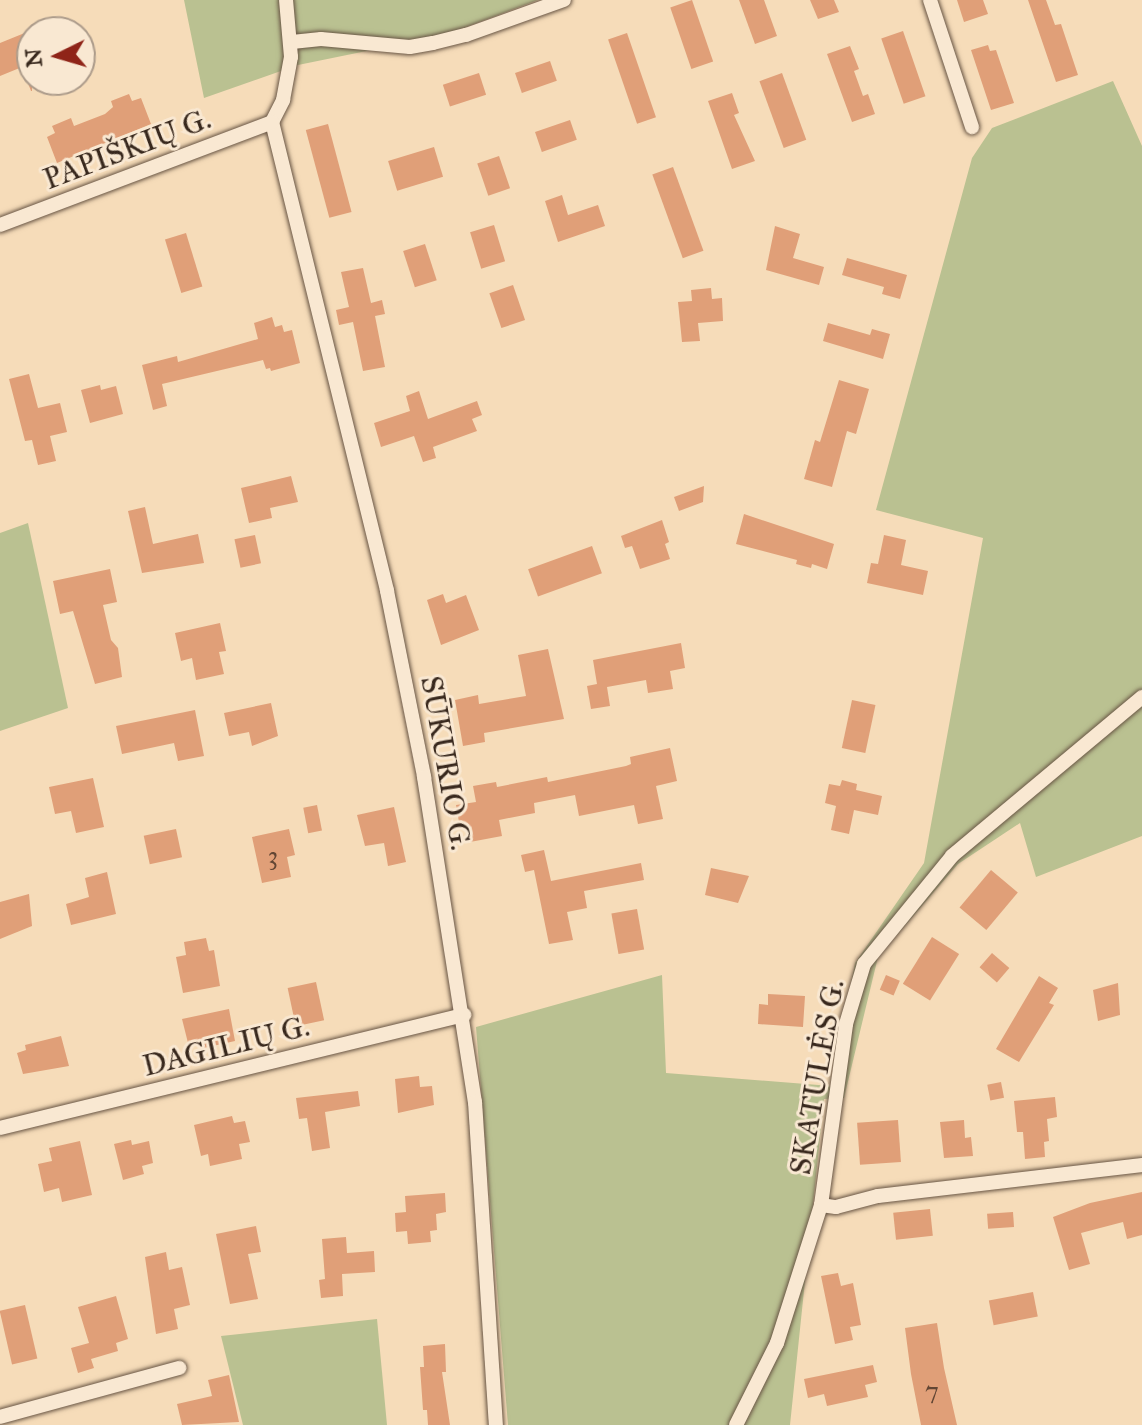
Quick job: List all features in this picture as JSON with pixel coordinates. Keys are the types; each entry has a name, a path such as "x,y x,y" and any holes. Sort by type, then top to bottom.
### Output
{"street":[{"path":"272,122 283,100 292,42 286,0"},
{"path":"292,42 321,39 410,47 466,35 564,0"},
{"path":"930,0 972,127"},
{"name":"PAPIŠKIŲ G.","path":"0,225 272,122"},
{"name":"SŪKURIO G.","path":"272,122 387,591 424,777 464,1015 475,1102 496,1425"},
{"name":"SKATULĖS G.","path":"736,1425 777,1343 821,1205 846,1024 864,964 952,856 1142,697"},
{"name":"DAGILIŲ G.","path":"0,1128 464,1015"},
{"path":"821,1205 836,1207 878,1196 1142,1165"},
{"path":"0,1417 179,1368"}],"green space":[{"path":"184,0 538,0 445,35 298,65 204,98"},
{"path":"1113,81 1142,146 1142,836 1036,877 1020,823 958,864 878,957 844,1098 824,1099 790,1425 508,1425 476,1027 662,975 666,1073 831,1086 855,963 924,863 983,538 876,510 972,158 992,128"},
{"path":"28,523 68,708 0,731 0,533"},
{"path":"377,1319 387,1425 243,1425 221,1336"}],"building":[{"path":"692,0 713,61 691,69 670,7"},
{"path":"739,0 764,0 777,36 755,44"},
{"path":"810,0 834,0 839,12 818,19"},
{"path":"957,0 983,0 988,14 964,22"},
{"path":"1028,0 1046,0 1055,25 1061,24 1078,75 1056,82"},
{"path":"903,31 925,96 904,104 881,38"},
{"path":"627,33 656,117 637,124 608,40"},
{"path":"16,36 16,69 0,76 0,43"},
{"path":"988,45 990,51 996,50 1014,103 991,110 971,50"},
{"path":"850,46 859,69 854,71 863,96 868,94 875,114 852,122 827,54"},
{"path":"550,61 557,81 522,93 515,73"},
{"path":"479,73 486,95 450,107 443,85"},
{"path":"782,73 806,140 784,148 759,81"},
{"path":"732,93 739,113 734,115 755,161 732,169 708,101"},
{"path":"129,94 132,101 141,98 151,124 57,163 47,137 55,133 52,126 71,118 74,126 105,114 113,107 111,101"},
{"path":"570,120 577,140 542,152 535,132"},
{"path":"328,124 352,212 329,218 306,130"},
{"path":"434,147 443,177 397,191 388,161"},
{"path":"499,156 510,188 488,196 477,163"},
{"path":"673,167 703,251 683,258 652,175"},
{"path":"562,195 568,215 598,205 605,226 558,242 545,201"},
{"path":"494,225 505,261 481,269 470,232"},
{"path":"775,226 800,234 793,258 824,267 819,285 766,270"},
{"path":"186,233 202,287 181,293 165,239"},
{"path":"425,244 437,280 415,287 403,251"},
{"path":"847,258 907,275 900,299 882,294 884,287 842,275"},
{"path":"363,268 371,303 382,300 385,314 375,316 385,367 363,371 353,322 339,325 336,310 349,307 341,272"},
{"path":"513,285 525,320 501,328 489,293"},
{"path":"711,288 712,299 722,298 723,321 698,323 700,341 682,342 678,302 692,301 691,290"},
{"path":"272,317 275,327 282,325 284,332 292,330 300,363 271,371 270,368 266,369 263,360 162,384 167,406 153,410 142,365 177,356 178,362 258,339 254,323"},
{"path":"828,323 870,335 872,329 890,334 883,359 823,341"},
{"path":"29,374 38,408 60,403 67,432 50,436 56,461 38,465 32,440 25,441 9,379"},
{"path":"839,380 869,389 856,434 847,431 832,487 804,479 815,440 820,442"},
{"path":"100,385 101,390 116,386 123,414 90,423 81,390"},
{"path":"419,391 428,419 477,401 482,415 472,419 477,431 433,447 436,458 423,462 414,436 381,447 374,423 410,411 406,396"},
{"path":"291,476 298,502 270,508 272,518 249,523 241,488"},
{"path":"704,486 703,502 679,511 674,497"},
{"path":"145,507 153,544 198,534 204,563 142,573 128,511"},
{"path":"744,514 834,544 827,569 812,564 811,568 796,564 797,560 736,544"},
{"path":"662,520 669,542 665,544 670,559 640,569 632,546 625,548 621,536"},
{"path":"255,535 261,563 240,568 234,539"},
{"path":"884,535 906,540 901,565 928,571 923,595 867,583 871,563 878,564"},
{"path":"592,546 602,573 538,597 528,569"},
{"path":"110,569 117,602 103,605 111,640 118,648 122,677 95,684 73,611 60,614 53,581"},
{"path":"443,594 446,603 466,595 479,630 441,645 427,600"},
{"path":"220,623 226,651 219,652 224,674 196,680 192,658 181,661 175,633"},
{"path":"681,643 685,668 670,671 673,689 648,693 646,680 607,687 610,706 591,709 587,686 597,684 593,660"},
{"path":"548,649 564,719 484,733 485,742 463,746 455,700 478,695 479,704 526,696 518,655"},
{"path":"852,700 875,705 865,753 842,748"},
{"path":"271,703 278,736 252,746 249,732 229,736 224,713"},
{"path":"195,710 204,756 178,761 174,743 122,754 116,726"},
{"path":"670,748 677,781 656,786 663,819 638,824 634,805 579,816 575,795 534,803 535,813 499,820 502,836 470,842 467,827 460,828 456,805 476,802 473,786 496,782 497,787 547,777 548,782 626,766 631,764 630,757"},
{"path":"93,778 104,827 76,833 71,811 55,814 49,787"},
{"path":"842,780 857,784 856,790 882,796 878,815 854,810 849,834 831,830 836,806 825,803 829,784 840,786"},
{"path":"317,805 322,831 308,833 303,808"},
{"path":"394,807 406,862 388,866 384,843 365,846 357,815"},
{"path":"176,829 182,857 150,864 144,836"},
{"path":"289,829 295,855 287,857 291,877 262,883 252,837"},
{"path":"544,850 551,881 641,863 644,880 584,891 587,908 567,912 573,940 549,944 534,870 525,872 521,855"},
{"path":"711,868 749,876 738,903 705,895"},
{"path":"991,870 1018,892 986,930 960,908"},
{"path":"107,872 116,914 71,925 66,904 89,897 85,878"},
{"path":"29,894 32,926 0,939 0,902"},
{"path":"637,909 644,949 619,954 611,914"},
{"path":"932,937 959,954 930,1001 903,984"},
{"path":"206,938 209,951 214,950 220,986 183,993 176,957 186,955 184,942"},
{"path":"992,953 1009,968 997,982 980,967"},
{"path":"886,975 900,981 894,996 880,990"},
{"path":"1039,976 1058,988 1049,1003 1054,1005 1019,1062 996,1049"},
{"path":"316,982 324,1020 296,1026 288,988"},
{"path":"1118,983 1120,1015 1098,1021 1093,990"},
{"path":"768,994 805,996 803,1027 758,1024 759,1004 768,1005"},
{"path":"229,1009 235,1041 204,1048 202,1040 188,1043 182,1019"},
{"path":"61,1036 69,1066 23,1074 17,1053 26,1050 25,1045"},
{"path":"419,1076 420,1087 432,1086 434,1105 398,1113 395,1079"},
{"path":"1001,1082 1004,1098 990,1100 987,1085"},
{"path":"358,1091 360,1106 325,1112 330,1148 312,1151 307,1118 299,1119 296,1098"},
{"path":"1055,1097 1057,1117 1047,1119 1049,1141 1044,1142 1045,1157 1025,1159 1023,1132 1017,1132 1014,1101"},
{"path":"232,1116 234,1123 245,1121 250,1142 239,1144 242,1159 210,1166 208,1154 201,1156 194,1125"},
{"path":"898,1120 901,1162 860,1165 857,1123"},
{"path":"964,1120 965,1138 971,1137 973,1156 944,1158 940,1122"},
{"path":"131,1140 132,1145 149,1141 153,1163 142,1166 144,1174 123,1180 114,1144"},
{"path":"80,1141 92,1195 62,1202 59,1188 44,1192 38,1164 52,1161 49,1148"},
{"path":"1142,1192 1142,1235 1127,1239 1123,1222 1081,1233 1090,1264 1069,1270 1053,1217 1090,1203"},
{"path":"445,1193 446,1212 436,1214 437,1230 430,1231 431,1242 408,1244 407,1231 396,1232 395,1213 406,1212 405,1196"},
{"path":"930,1209 933,1236 896,1240 893,1213"},
{"path":"1013,1212 1014,1227 988,1229 987,1214"},
{"path":"256,1226 261,1252 248,1254 258,1299 230,1304 216,1234"},
{"path":"346,1237 347,1253 374,1251 375,1272 342,1274 343,1296 321,1298 319,1280 325,1279 322,1239"},
{"path":"166,1252 169,1270 182,1267 190,1305 174,1309 178,1329 156,1334 145,1257"},
{"path":"838,1273 841,1286 853,1283 861,1325 850,1327 853,1340 835,1344 821,1276"},
{"path":"1033,1292 1038,1317 994,1325 989,1301"},
{"path":"116,1296 128,1339 116,1343 118,1351 91,1359 94,1368 78,1373 71,1348 89,1343 78,1307"},
{"path":"25,1305 37,1359 12,1364 0,1311"},
{"path":"937,1323 957,1425 921,1425 911,1374 905,1328"},
{"path":"445,1344 446,1372 442,1372 450,1425 428,1425 427,1410 423,1410 420,1367 424,1367 423,1346"},
{"path":"873,1365 877,1382 865,1385 868,1397 827,1406 824,1394 808,1398 804,1379"},
{"path":"229,1375 239,1422 182,1425 177,1404 212,1396 208,1380"}]}
